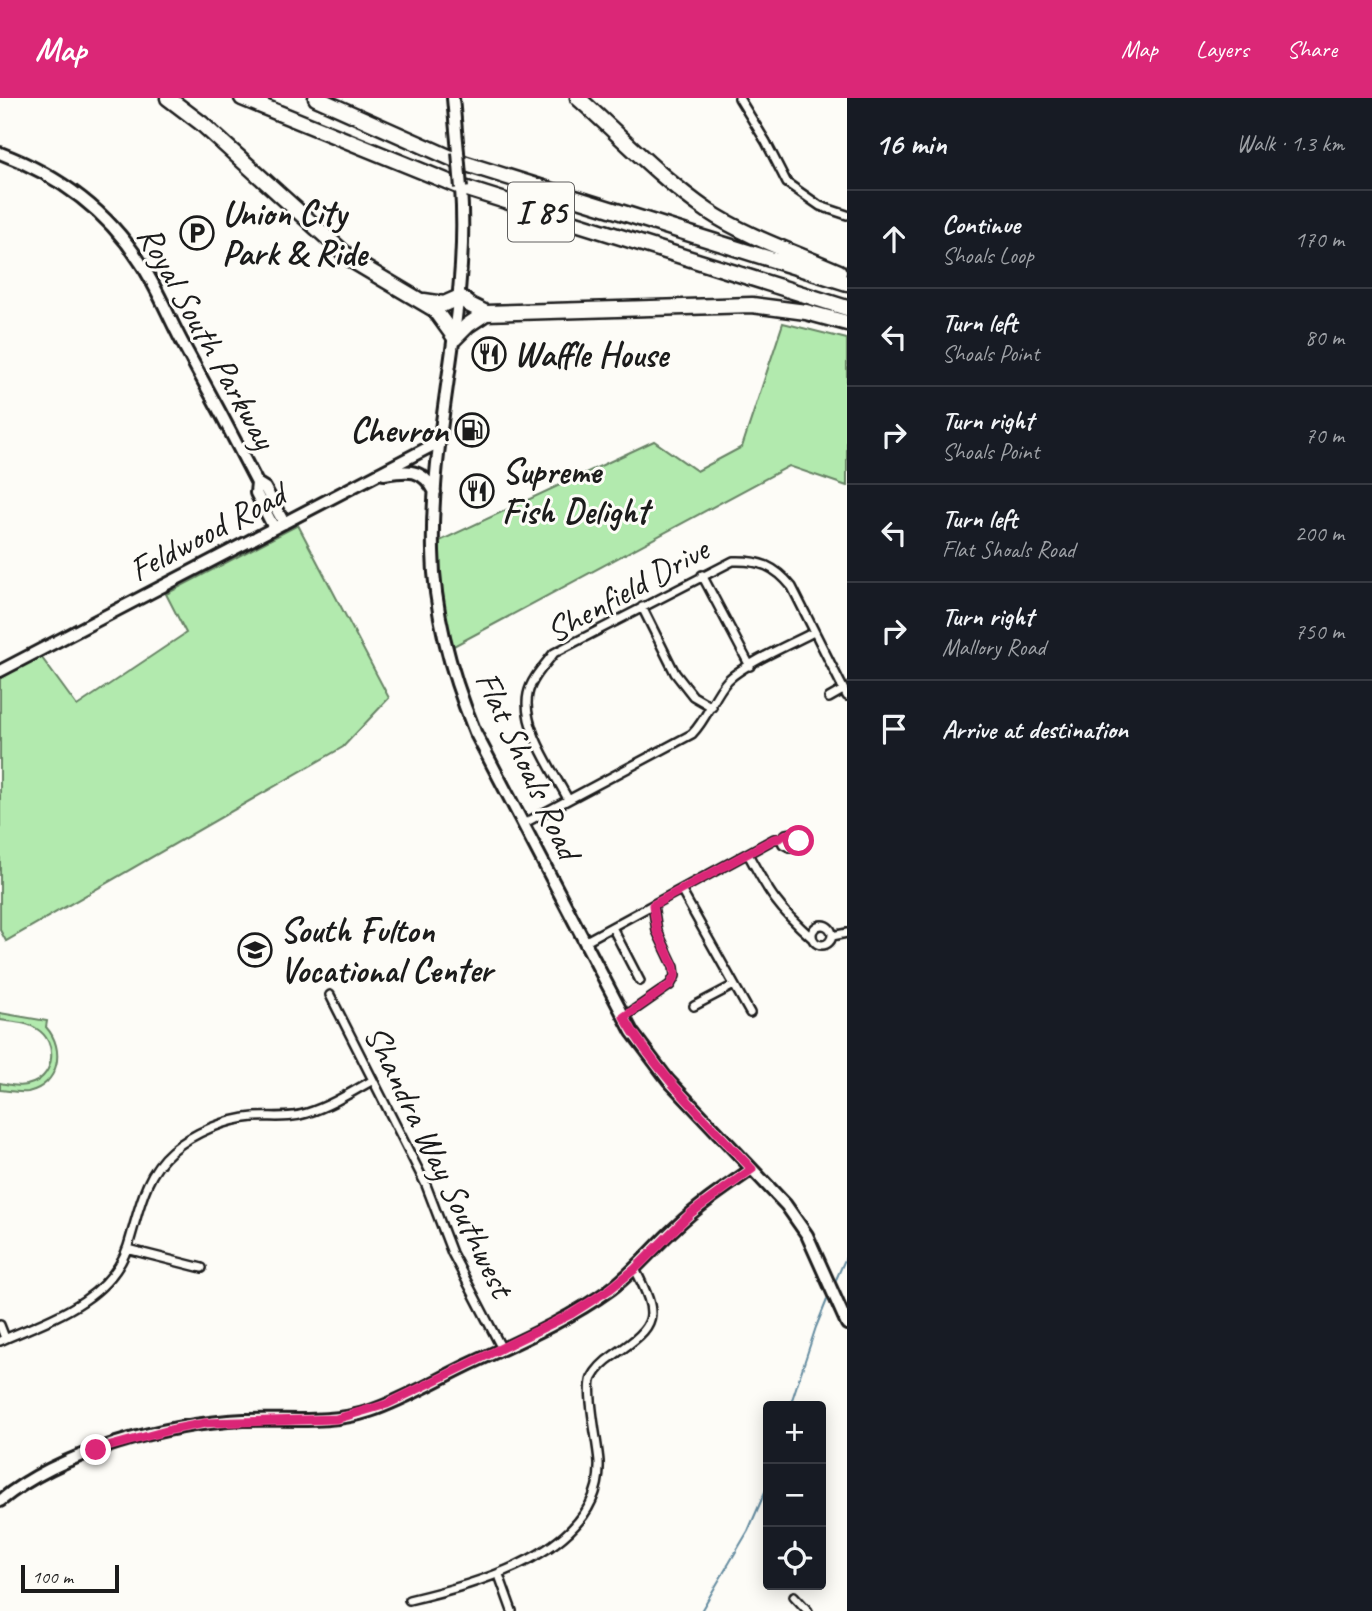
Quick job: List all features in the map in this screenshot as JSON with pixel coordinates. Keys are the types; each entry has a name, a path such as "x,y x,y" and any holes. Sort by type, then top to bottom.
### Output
{"highway":[{"path":"168,98 201,123 352,261 434,309 455,338 486,313"},
{"name":"I 85","path":"242,98 461,187 847,308"},
{"name":"I 85","path":"316,98 460,162 847,283"},
{"path":"578,98 680,189 710,212 847,276"},
{"path":"424,301 444,304 460,297 486,313 752,305 806,312 847,323"}],"street":[{"name":"Flat Shoals Road","path":"453,98 463,212 460,297 439,442 433,527 435,581 444,641 458,690 475,732 624,1017 668,1080 786,1205 807,1235 847,1324"},
{"path":"739,98 787,183 820,206 847,215"},
{"name":"Royal South Parkway","path":"0,153 59,181 105,217 123,237 152,283 257,483 256,493 279,526"},
{"name":"Feldwood Road","path":"0,671 439,442"},
{"path":"374,476 405,471 421,474 435,492"},
{"name":"Shenfield Drive","path":"568,799 527,715 528,694 536,676 554,653 733,561 754,560 773,567 792,587 845,693"},
{"path":"702,575 750,666"},
{"path":"642,607 675,673 693,696 712,707"},
{"path":"523,824 692,734 702,724 728,680 814,632"},
{"path":"829,698 845,693"},
{"path":"584,942 774,839 781,839"},
{"path":"748,854 768,893 784,914 816,943 823,945 829,942 832,936"},
{"path":"681,890 750,1013"},
{"path":"624,1017 670,985 675,976 674,967 657,931 653,905"},
{"path":"812,938 814,928 820,925 828,928 832,936"},
{"path":"612,928 640,981"},
{"path":"832,936 847,933"},
{"path":"694,1006 734,985"},
{"name":"Shandra Way Southwest","path":"330,995 426,1185 452,1253 502,1349"},
{"path":"0,1325 3,1340 89,1298 112,1276 127,1249 148,1181 162,1160 181,1144 237,1119 307,1114 373,1080"},
{"path":"0,1501 35,1477 64,1462 96,1450 170,1430 206,1423 245,1420 318,1421 355,1415 387,1404 571,1314 610,1289 635,1269 691,1213 752,1169"},
{"path":"127,1249 202,1268"},
{"path":"409,1600 462,1588 499,1575 554,1544 573,1527 591,1503 599,1482 599,1459 590,1384 601,1366 642,1336 651,1319 645,1290 635,1269"},
{"path":"499,1575 512,1611"},
{"path":"794,1596 808,1611"}],"green space":[{"path":"783,323 847,339 847,486 789,466 450,648 431,545 654,441 697,471 742,447"},
{"path":"298,525 389,698 343,747 6,941 0,930 0,672 39,654 77,706 186,633 166,594"},
{"path":"0,1013 47,1021 46,1027 56,1045 56,1065 47,1082 38,1088 28,1092 0,1090 0,1083 16,1086 40,1079 49,1065 51,1049 44,1035 37,1029 0,1020"}],"waterway":[{"path":"834,1284 847,1255"},
{"path":"792,1401 829,1295"},
{"path":"701,1611 748,1531 763,1496"}],"place":[{"name":"Union City Park & Ride","path":"197,233"},
{"name":"Waffle House","path":"489,354"},
{"name":"Chevron","path":"472,430"},
{"name":"Supreme Fish Delight","path":"477,491"},
{"name":"South Fulton Vocational Center","path":"255,950"}],"route":[{"path":"96,1450 206,1423 245,1420 318,1421 361,1413 387,1404 571,1314 610,1289 635,1269 691,1213 752,1169 668,1080 624,1017 670,985 675,976 674,967 657,931 653,905 774,839 794,833 799,841"}]}
